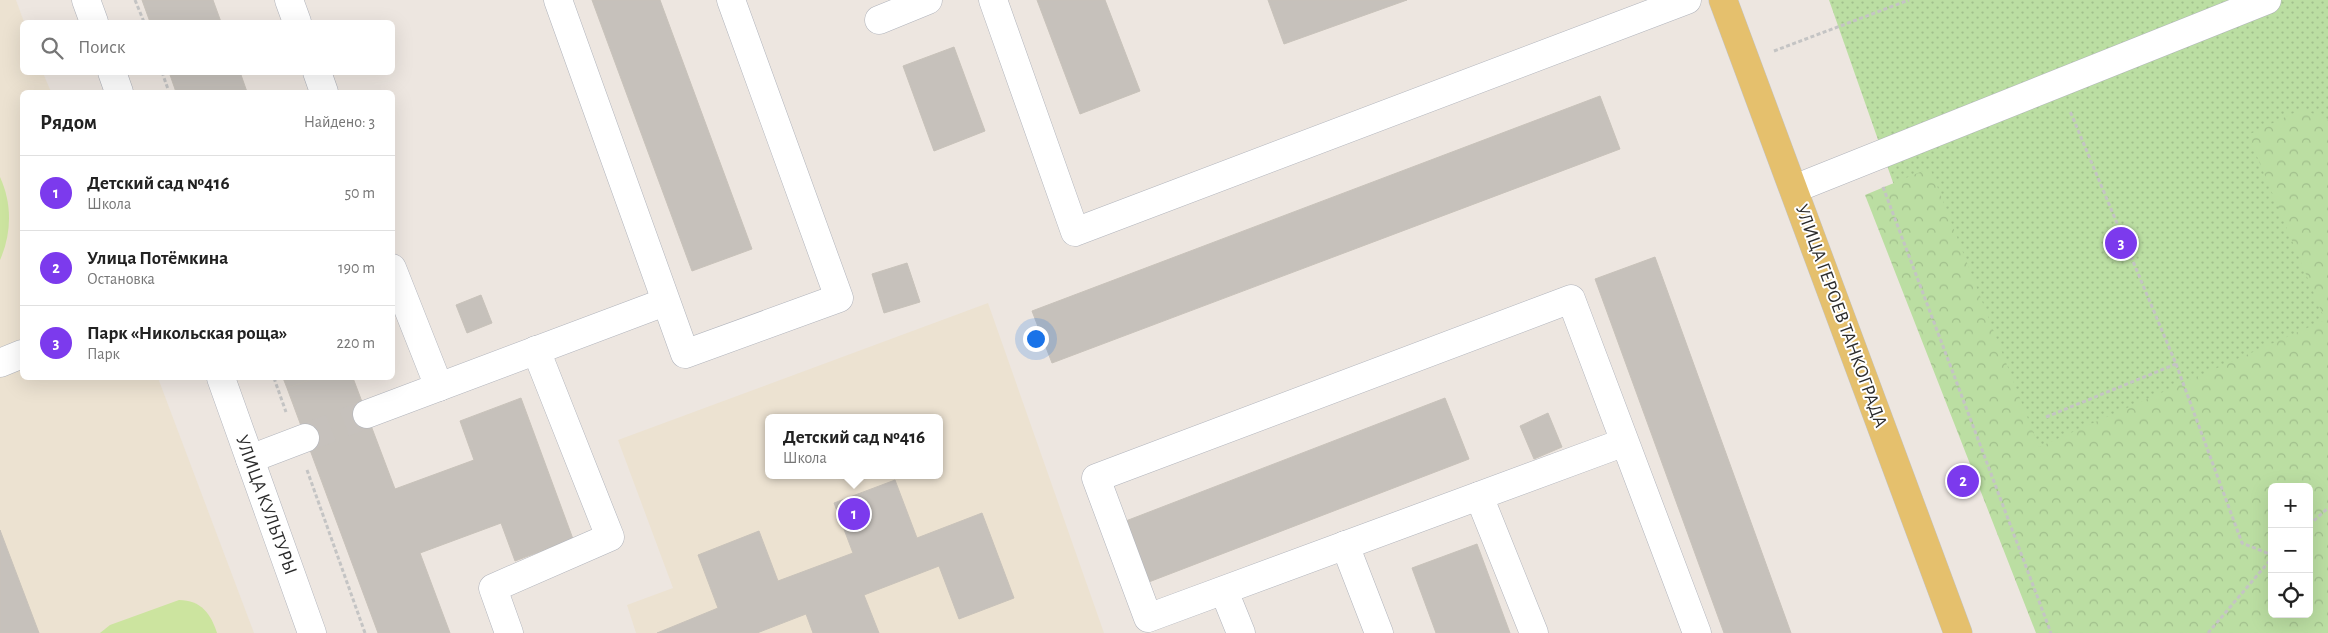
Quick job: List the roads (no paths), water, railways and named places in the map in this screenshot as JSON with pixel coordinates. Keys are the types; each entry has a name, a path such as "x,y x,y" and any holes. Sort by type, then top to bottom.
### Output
{"main road":[{"name":"УЛИЦА ГЕРОЕВ ТАНКОГРАДА","path":"1724,0 1958,633"}],"street":[{"path":"288,0 296,20"},
{"path":"558,0 685,354 839,298 730,0"},
{"path":"879,20 928,0"},
{"path":"993,0 1075,232 1687,0"},
{"path":"1794,190 2267,0"},
{"path":"113,75 118,90"},
{"path":"318,75 323,90"},
{"path":"395,276 439,387"},
{"path":"1625,442 1148,618 1096,478 1571,300 1625,442 1697,633"},
{"path":"367,414 665,302"},
{"path":"509,633 493,588 610,537 536,350"},
{"path":"0,363 20,355"},
{"name":"УЛИЦА КУЛЬТУРЫ","path":"222,380 312,633"},
{"path":"250,458 301,439"},
{"path":"1479,496 1534,633"},
{"path":"1345,545 1379,633"},
{"path":"1224,591 1241,633"}],"tunnel":[{"path":"305,438 367,414"}],"place":[{"name":"Парк «Никольская роща»","path":"2121,243"},
{"name":"Улица Потёмкина","path":"1963,481"},
{"name":"Детский сад №416","path":"854,514"}]}
